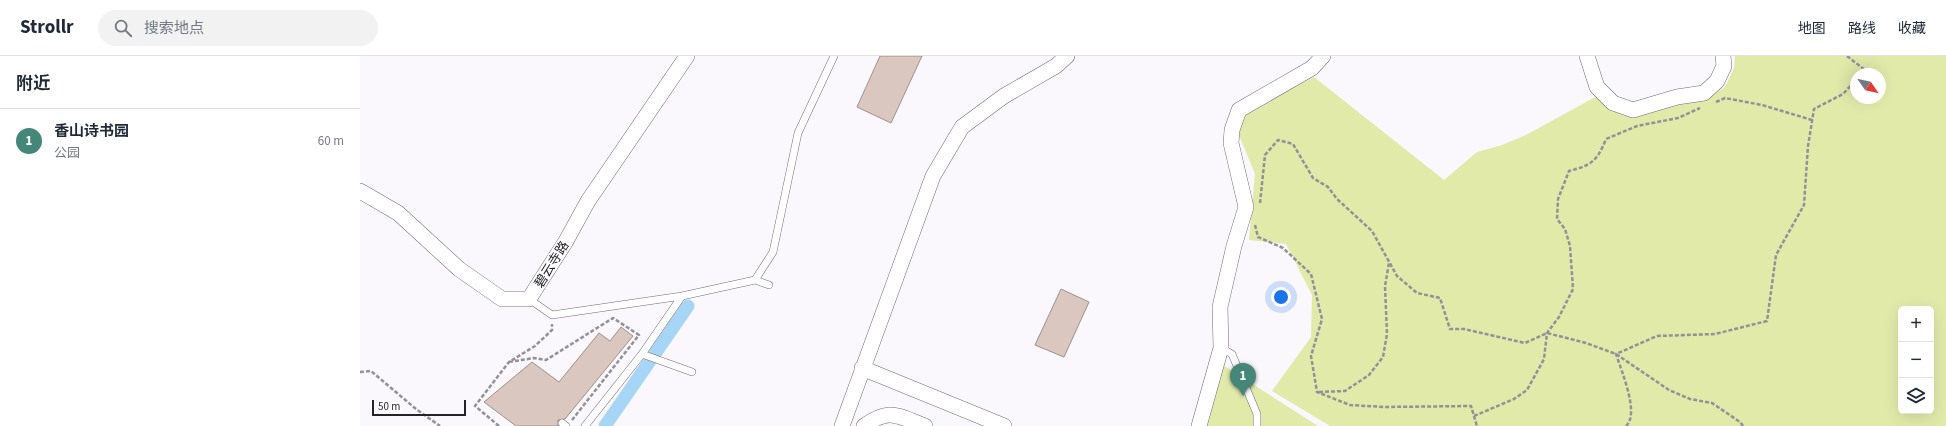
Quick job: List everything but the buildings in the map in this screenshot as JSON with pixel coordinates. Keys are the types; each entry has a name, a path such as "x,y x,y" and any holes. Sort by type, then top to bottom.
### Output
{"street":[{"name":"碧云寺路","path":"360,191 398,213 459,269 502,299 529,299 566,241 588,201 687,56"},
{"path":"842,426 933,176 962,127 1004,96 1056,66 1066,56"},
{"path":"1199,426 1221,348 1220,307 1234,246 1246,207 1231,143 1232,130 1239,110 1312,68 1323,56"},
{"path":"1587,56 1597,88 1613,103 1633,110 1677,97 1704,93 1717,81 1724,66 1724,56"},
{"path":"862,368 1004,426"},
{"path":"864,426 877,416 892,414 925,426"}],"lane":[{"path":"755,280 773,252 798,134 834,56"},
{"path":"529,299 552,316 682,296 755,280 769,285"},
{"path":"585,426 642,354 682,296"},
{"path":"1221,348 1232,354 1257,414 1257,426"},
{"path":"642,354 692,372"}],"path":[{"path":"1847,56 1862,68"},
{"path":"1616,354 1657,336 1715,334 1766,321 1776,255 1804,205 1808,146 1814,109 1843,94 1850,86"},
{"path":"1712,104 1725,98 1762,105 1812,120"},
{"path":"1260,206 1265,155 1278,140 1293,144 1313,178 1328,187 1337,199 1372,231 1397,276 1417,293 1440,298 1450,329 1464,329 1525,343 1546,333 1559,317 1574,289 1570,246 1566,229 1557,219 1558,199 1569,171 1588,166 1600,156 1606,139 1637,126 1678,118 1705,106"},
{"path":"1256,220 1255,228 1258,237 1284,248 1311,274 1322,319 1311,356 1316,392"},
{"path":"1316,392 1345,391 1369,375 1383,357 1386,334 1385,286 1389,262"},
{"path":"499,426 475,406 509,362 536,346 552,330 552,316"},
{"path":"509,362 534,358 546,360 613,318 639,335 565,425"},
{"path":"1546,333 1586,343 1616,354 1669,390 1690,399 1712,403 1740,422 1743,426"},
{"path":"1474,416 1514,399 1527,390 1544,359 1546,333"},
{"path":"1616,354 1632,408 1628,424 1626,426"},
{"path":"360,372 371,371 416,409 440,426"},
{"path":"1316,392 1350,405 1384,407 1471,406 1477,426"}],"green space":[{"path":"1735,56 1946,56 1946,426 1330,426 1272,391 1311,337 1312,295 1286,244 1249,240 1255,174 1236,128 1243,113 1314,77 1444,180 1477,152 1502,145 1526,135 1597,96 1650,108 1704,100 1725,87 1734,68"},
{"path":"1223,365 1318,426 1206,426"}],"waterway":[{"path":"605,426 688,306"}],"place":[{"name":"香山诗书园","path":"1243,396"}]}
